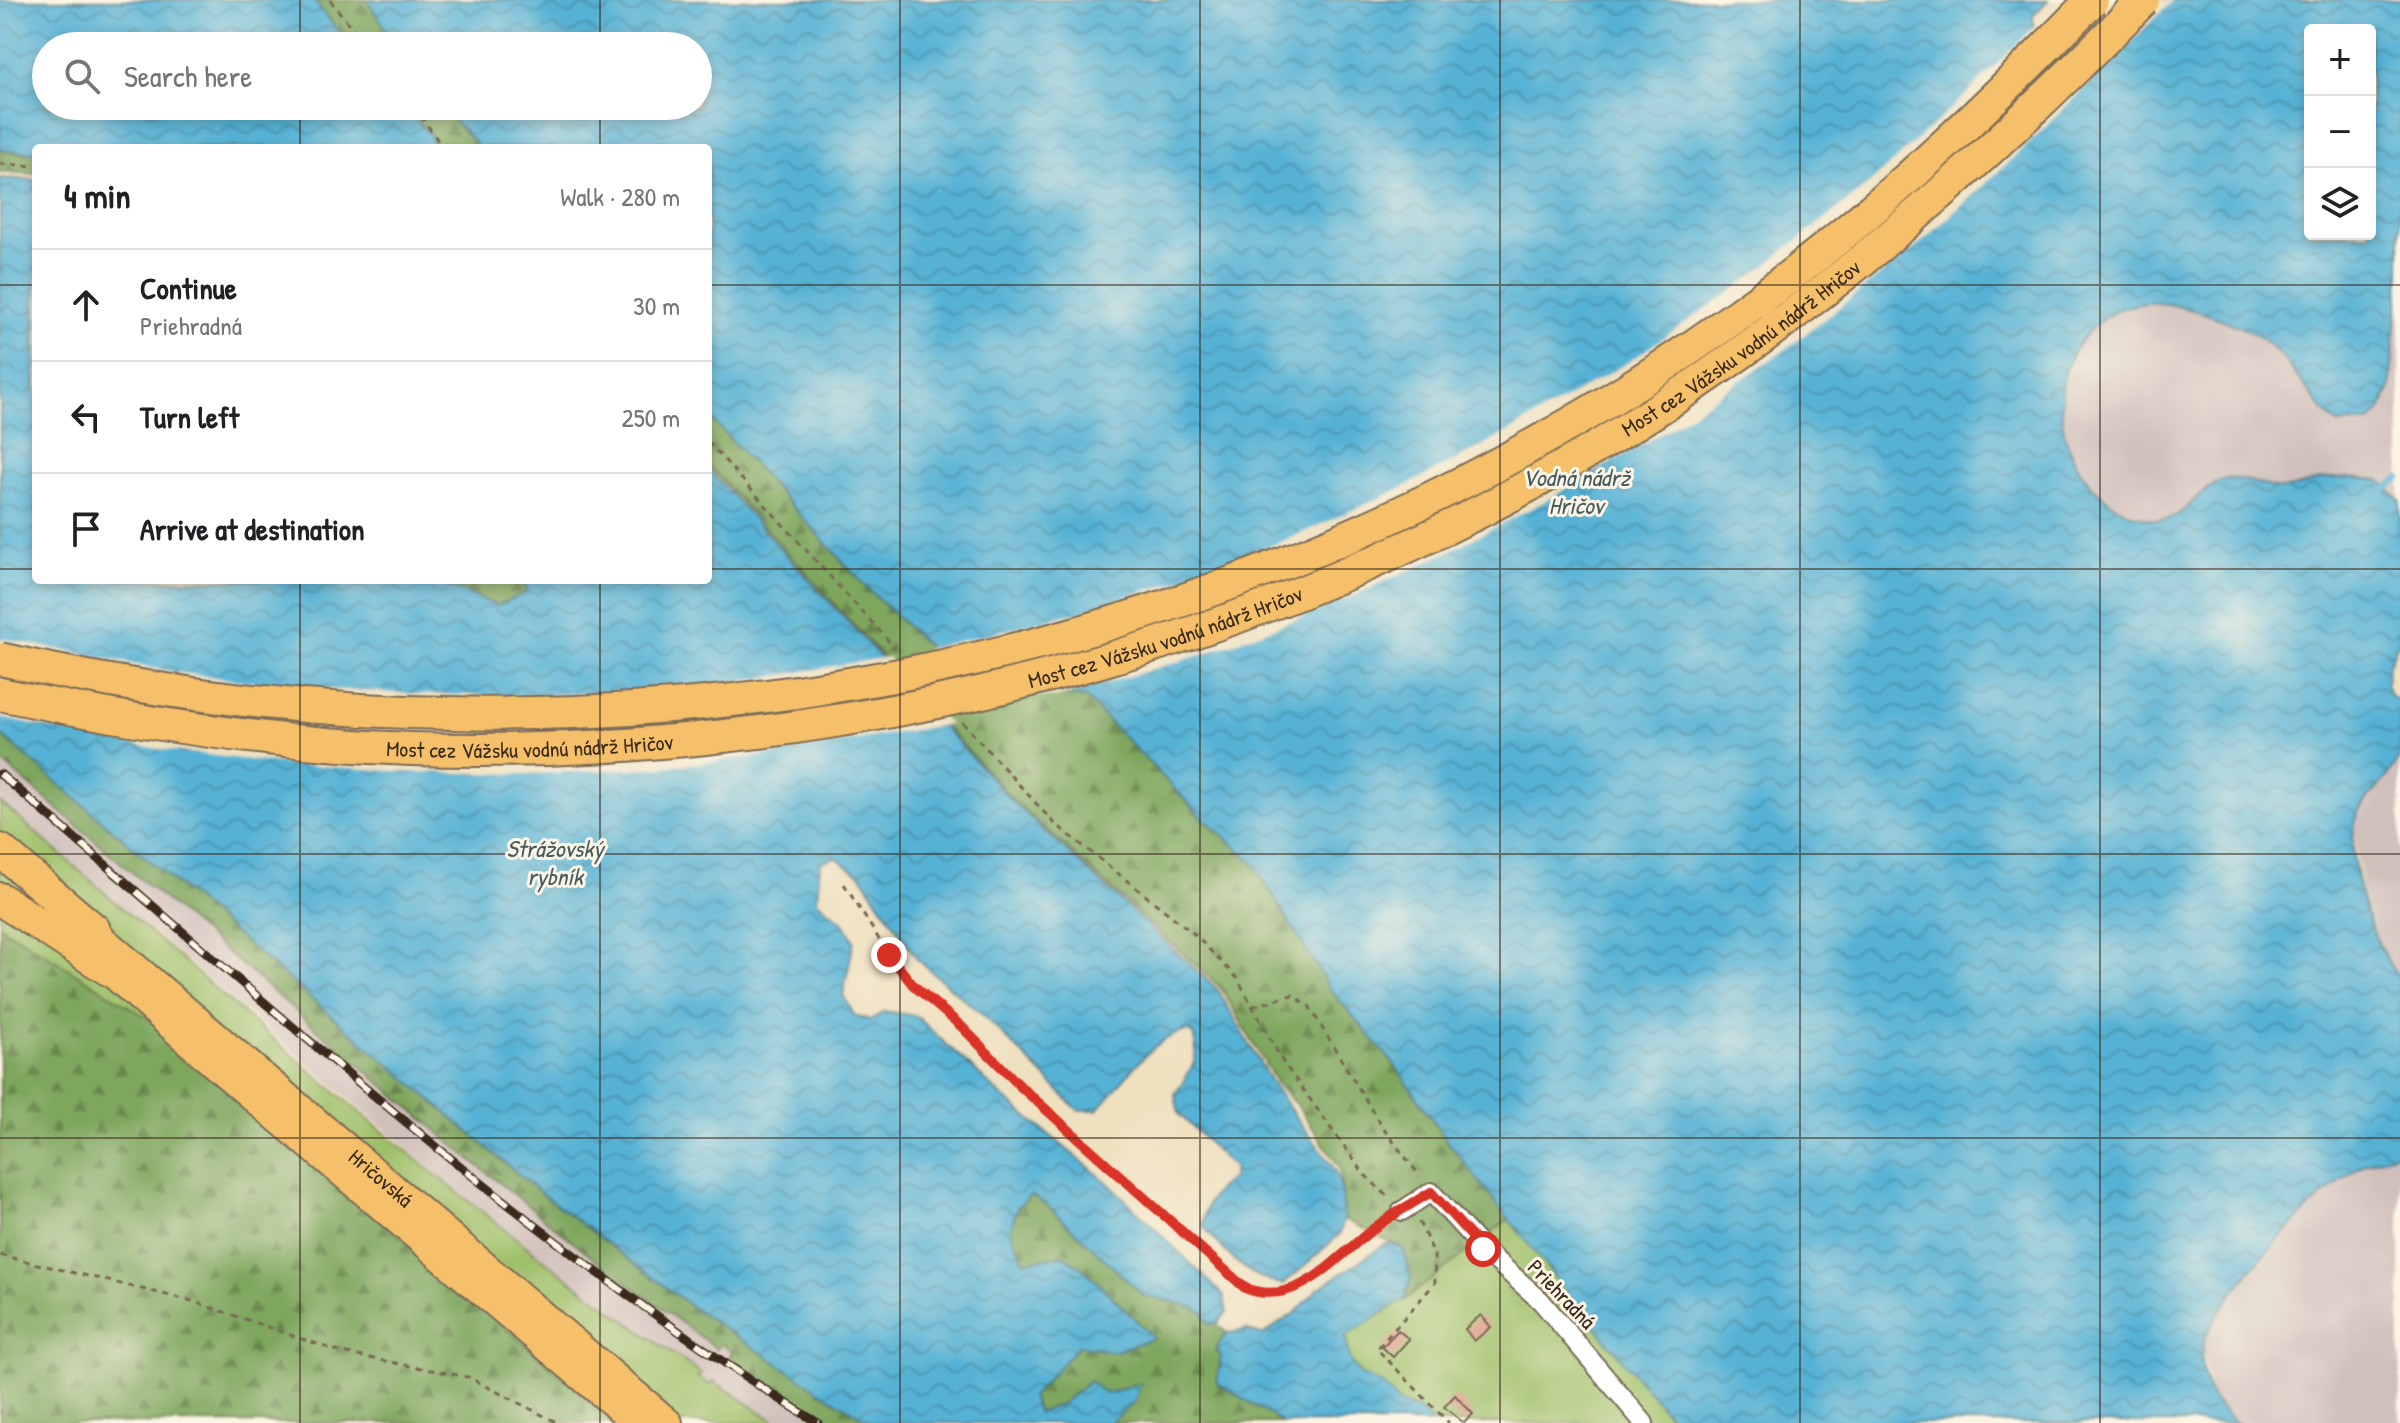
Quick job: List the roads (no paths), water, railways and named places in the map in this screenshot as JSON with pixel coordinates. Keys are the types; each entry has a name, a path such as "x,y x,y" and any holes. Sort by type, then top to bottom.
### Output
{"highway":[{"name":"Most cez Vážsku vodnú nádrž Hričov","path":"0,659 139,687 294,708 530,716 646,711 819,691 942,667 1099,627 1263,571 1358,532 1534,444 1611,398 1768,292 1872,210 1964,129 2092,0"},
{"name":"Most cez Vážsku vodnú nádrž Hričov","path":"0,694 135,721 290,741 409,749 530,750 752,733 883,713 1001,688 1177,637 1273,603 1466,517 1631,426 1728,363 1892,237 2039,104 2143,0"},
{"path":"0,850 94,930"},
{"path":"0,899 108,969"}],"main road":[{"name":"Hričovská","path":"0,867 94,930 668,1423"},
{"name":"Hričovská","path":"0,881 108,969 219,1068 637,1423"}],"street":[{"name":"Priehradná","path":"1402,1211 1431,1192 1483,1249 1541,1301 1644,1423"}],"water":[{"path":"0,0 313,0 340,32 32,32 32,120 417,120 431,136 432,144 32,144 32,153 0,150"},
{"name":"Vodná nádrž Hričov","path":"367,0 2048,0 2033,16 2034,27 2066,29 2126,9 2131,0 2400,0 2400,278 2390,389 2380,412 2370,422 2338,424 2317,403 2280,355 2256,335 2200,312 2154,303 2109,315 2082,339 2066,370 2061,406 2067,442 2084,476 2111,503 2149,519 2172,517 2206,489 2226,479 2241,479 2285,489 2333,478 2380,480 2400,500 2400,638 2388,667 2386,683 2390,695 2400,702 2399,757 2361,809 2353,834 2357,878 2363,901 2380,946 2400,979 2400,1152 2365,1164 2324,1195 2273,1245 2211,1325 2201,1356 2204,1379 2214,1400 2238,1423 1675,1423 1567,1293 1448,1142 1394,1064 1330,989 1252,861 1201,816 1086,698 1025,691 933,651 869,590 712,419 712,144 476,144 453,120 712,120 712,32 388,32"},
{"name":"Strážovský rybník","path":"0,178 32,180 32,584 445,584 497,606 526,593 525,584 712,584 712,473 1012,801 1218,990 1274,1087 1336,1171 1344,1219 1340,1234 1284,1284 1271,1282 1239,1264 1203,1226 1208,1204 1220,1187 1232,1178 1234,1168 1179,1114 1175,1094 1190,1071 1195,1056 1195,1040 1191,1031 1177,1034 1151,1050 1097,1110 1078,1110 986,1018 918,960 861,875 835,857 820,862 817,901 844,923 854,941 843,995 854,1015 871,1020 885,1011 916,1016 1002,1096 1107,1182 1224,1296 1227,1312 1217,1324 1208,1323 1203,1312 1189,1306 1145,1297 1046,1204 1031,1195 1018,1206 1010,1231 1024,1261 1063,1256 1085,1270 1154,1338 1113,1352 1079,1345 1031,1397 1038,1413 1061,1404 1090,1381 1105,1394 1141,1384 1134,1402 1110,1423 873,1423 692,1307 537,1190 0,734"},
{"path":"1387,1243 1403,1248 1411,1278 1405,1299 1346,1336 1349,1358 1361,1376 1382,1384 1397,1402 1421,1411 1432,1423 1283,1423 1217,1383 1221,1356 1216,1348 1227,1333 1247,1330 1262,1335 1296,1312 1318,1289"}],"waterway":[{"path":"2384,490 2400,478"}],"railway":[{"path":"0,774 297,1030 498,1197 708,1352 818,1423"}]}
